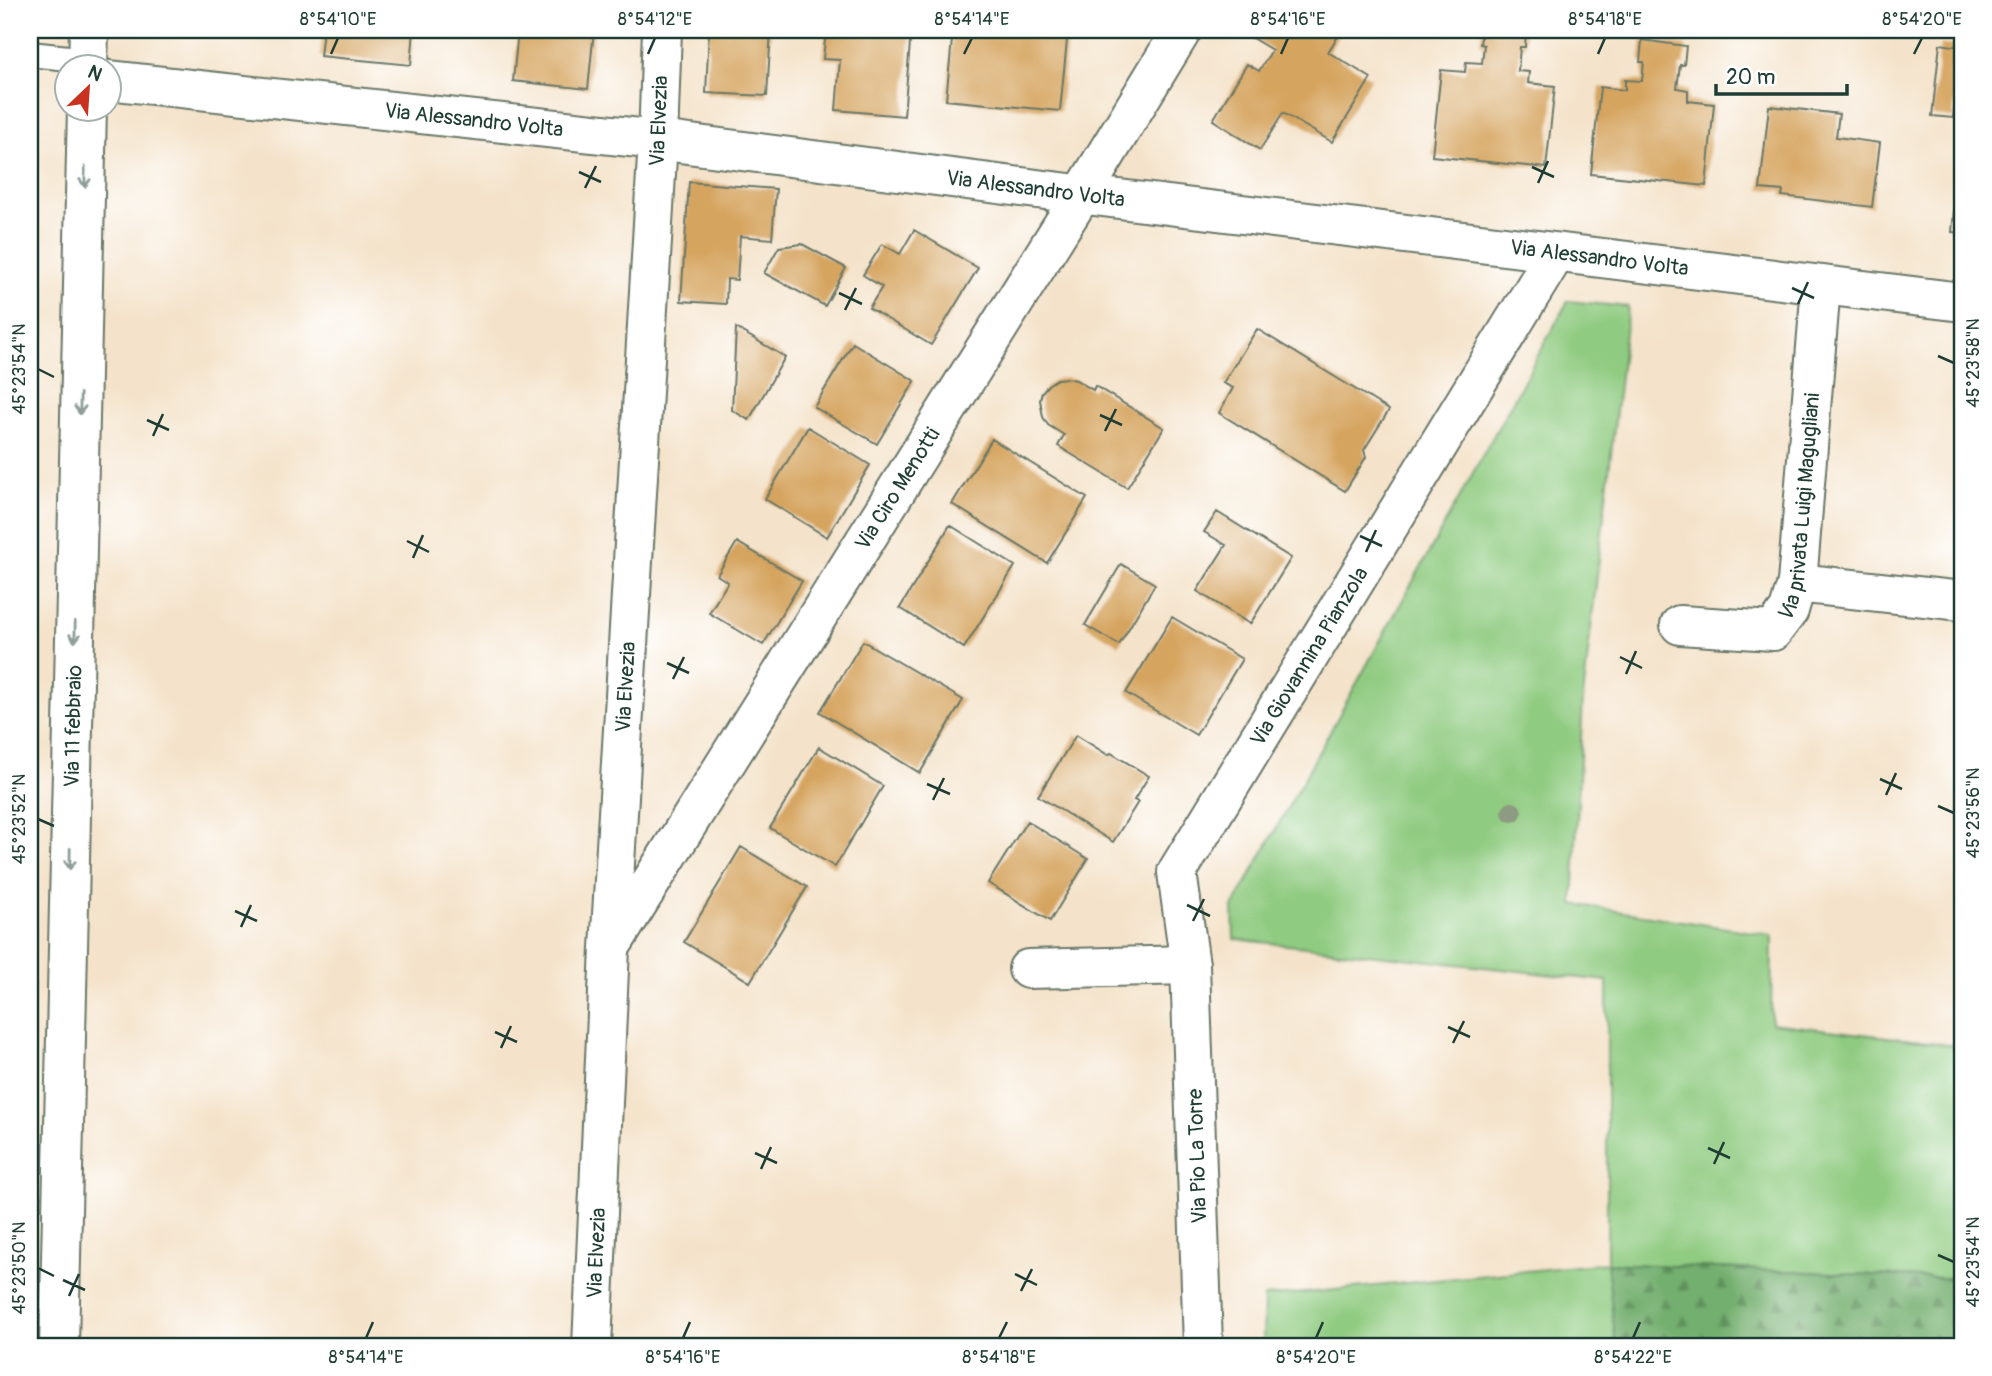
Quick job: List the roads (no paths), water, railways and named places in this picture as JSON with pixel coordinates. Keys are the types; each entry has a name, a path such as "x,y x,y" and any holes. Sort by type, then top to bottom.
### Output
{"street":[{"name":"Via Elvezia","path":"592,1346 610,948 658,140 662,30"},
{"name":"Via Ciro Menotti","path":"610,948 1182,30"},
{"name":"Via Alessandro Volta","path":"122,63 658,140 1962,302"},
{"name":"Via 11 febbraio","path":"60,1346 86,122"},
{"name":"Via Giovannina Pianzola","path":"1190,965 1177,872 1556,253"},
{"name":"Via privata Luigi Magugliani","path":"1680,625 1773,631 1788,610 1797,583 1821,285"},
{"path":"1797,583 1962,601"},
{"path":"1028,970 1190,965"},
{"name":"Via Pio La Torre","path":"1190,965 1203,1346"}],"lane":[{"path":"30,54 52,56"}]}
